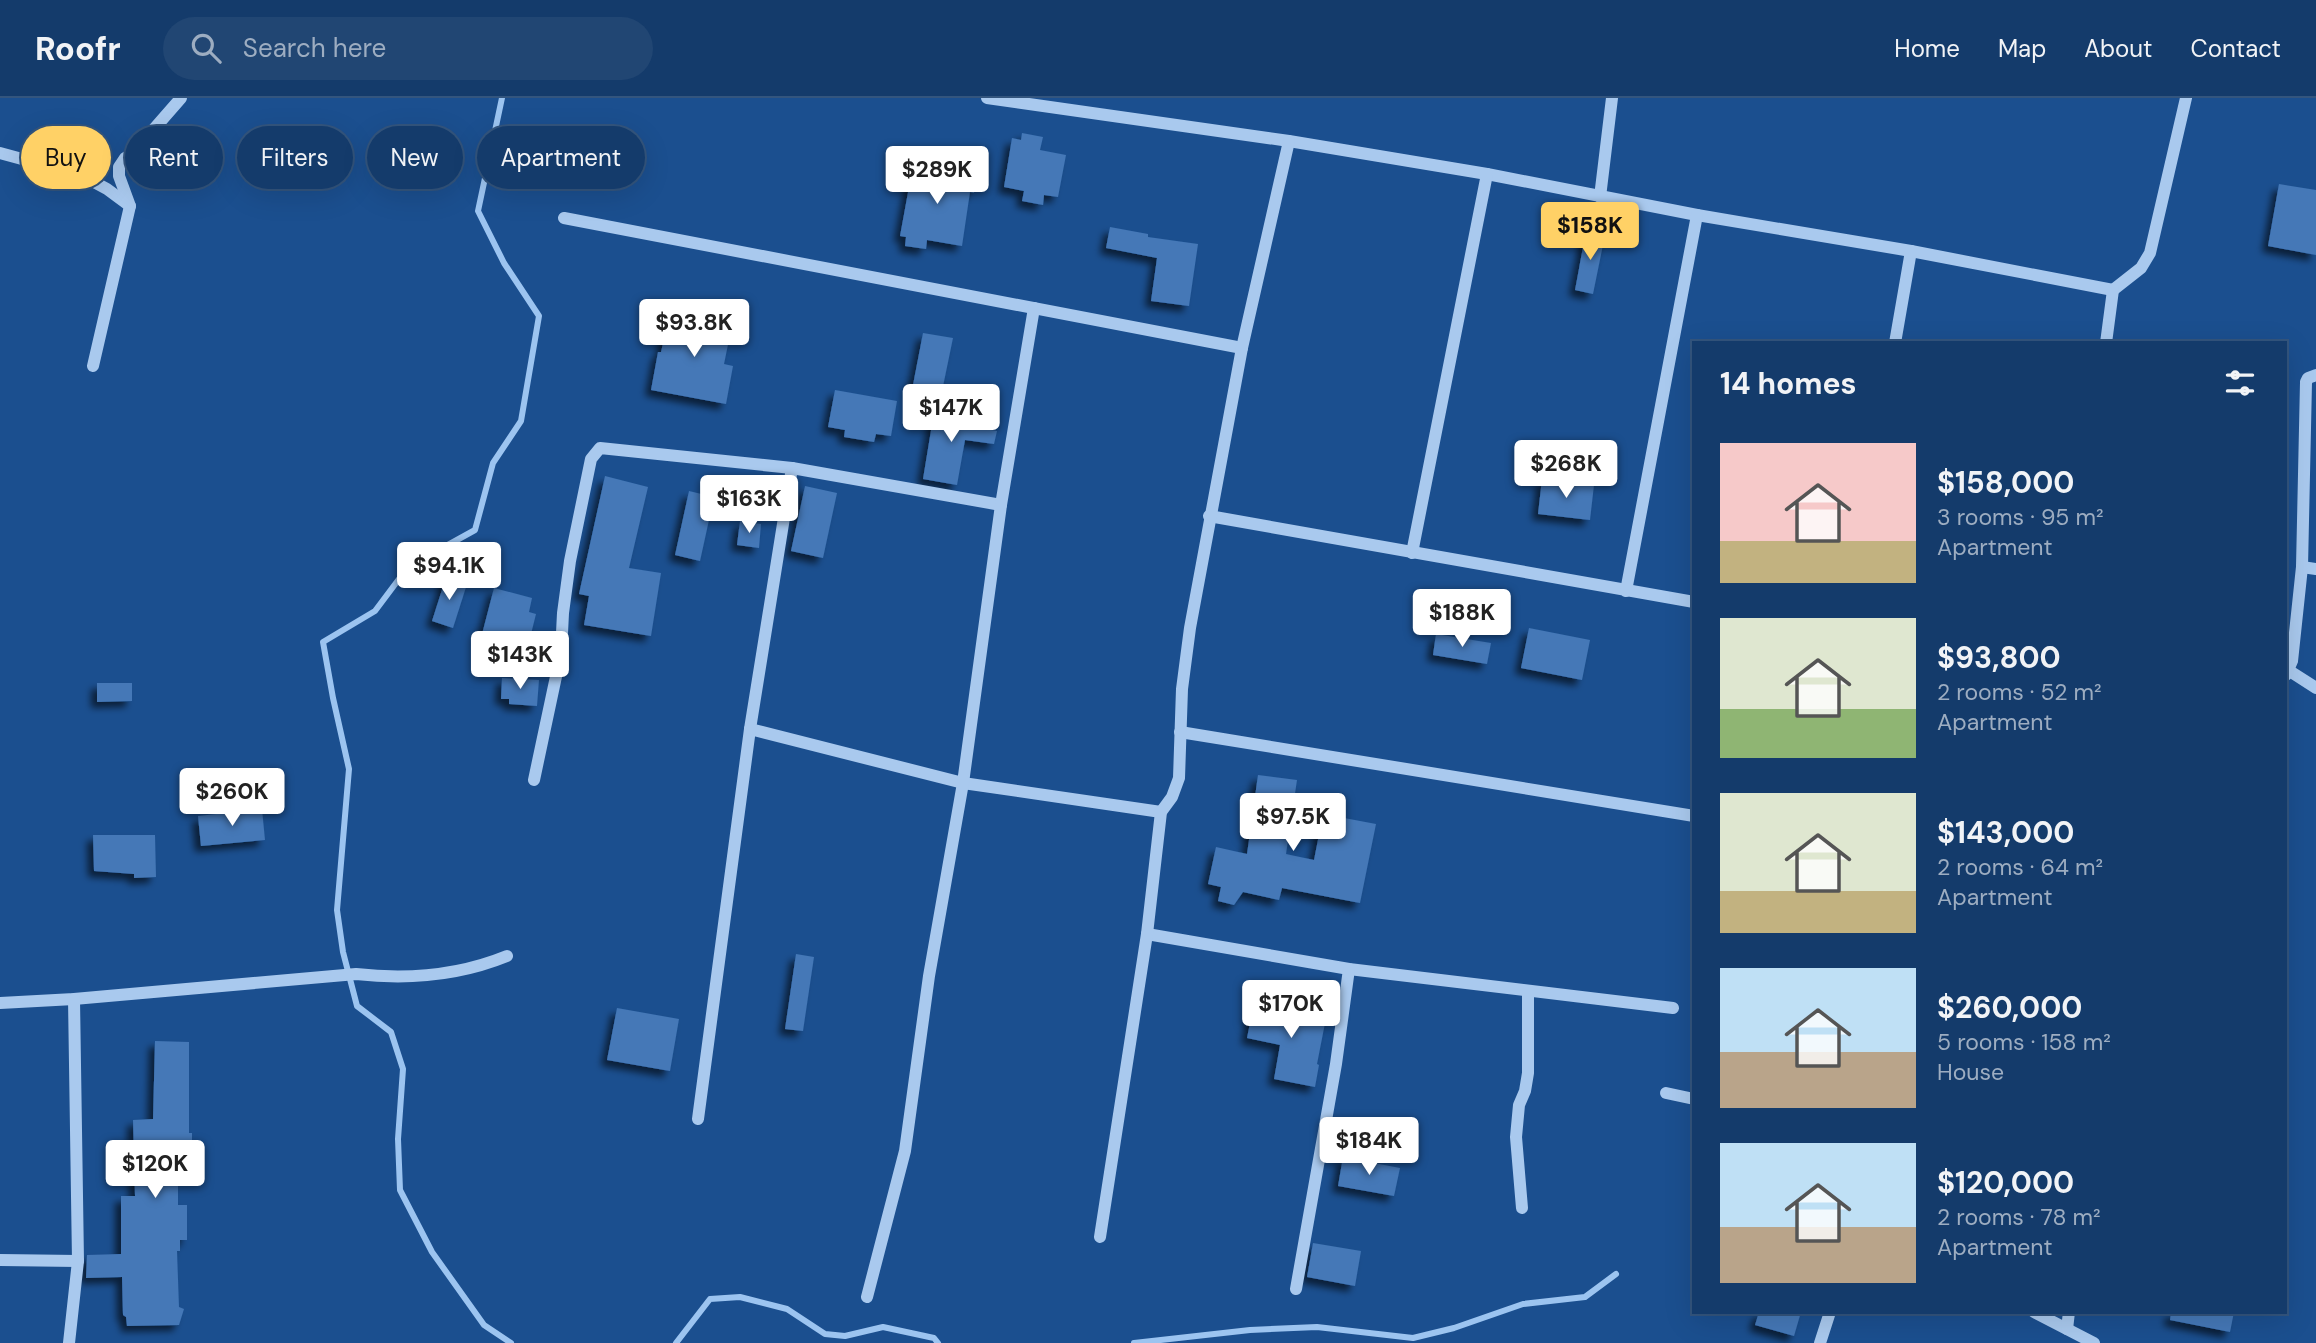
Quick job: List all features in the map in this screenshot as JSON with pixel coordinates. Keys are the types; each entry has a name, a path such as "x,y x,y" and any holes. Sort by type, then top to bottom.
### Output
{"street":[{"path":"93,366 130,206 119,176 119,167 181,98"},
{"path":"986,98 1052,102 1487,174 2113,290"},
{"path":"1600,197 1612,98"},
{"path":"2106,341 2113,290 2141,268 2150,253 2186,98"},
{"path":"1100,1237 1147,934 1161,812 1172,797 1179,778 1182,689 1209,516 1242,348 1289,141"},
{"path":"0,153 81,175 130,206"},
{"path":"1412,552 1487,174"},
{"path":"1626,591 1697,215"},
{"path":"564,218 1242,348"},
{"path":"1895,341 1911,251"},
{"path":"867,1297 905,1151 929,976 963,783 1001,505 1034,309"},
{"path":"2316,375 2308,378 2306,382 2302,567 2292,661 2287,673 2316,688"},
{"path":"534,780 561,653 570,561 591,459 600,448 792,468 1001,505"},
{"path":"698,1119 750,729 792,468"},
{"path":"1209,516 1692,603"},
{"path":"2302,567 2316,569"},
{"path":"750,729 963,783 1161,812"},
{"path":"1180,732 1692,816"},
{"path":"1147,934 1349,969 1673,1008"},
{"path":"0,1003 356,974 396,979 445,975 482,966 507,956"},
{"path":"1296,1289 1336,1064 1349,969"},
{"path":"1522,1208 1516,1137 1519,1105 1528,1073 1528,991"},
{"path":"69,1343 78,1261 74,999"},
{"path":"1666,1093 1692,1099"},
{"path":"0,1261 78,1261"},
{"path":"1820,1343 1828,1314"},
{"path":"2038,1314 2094,1343"},
{"path":"2067,1329 2068,1314"}],"building":[{"path":"1022,133 1043,137 1040,150 1066,155 1058,197 1044,195 1043,205 1022,201 1024,191 1004,187 1012,138 1021,140"},
{"path":"913,165 977,174 974,193 970,192 962,246 927,240 926,249 905,246 906,237 900,236"},
{"path":"2279,184 2316,190 2316,255 2268,246"},
{"path":"1110,227 1148,234 1148,237 1198,244 1189,306 1151,301 1157,258 1106,248"},
{"path":"1586,231 1605,235 1593,294 1575,290"},
{"path":"670,312 732,325 724,364 733,366 726,404 651,390 658,352 661,352"},
{"path":"923,333 953,338 941,396 912,390"},
{"path":"835,390 897,401 891,436 876,434 874,442 844,437 845,430 828,427"},
{"path":"935,406 969,411 967,426 997,431 994,444 965,440 957,485 923,479"},
{"path":"605,476 648,487 629,568 661,573 651,636 584,625 589,596 579,594"},
{"path":"1542,479 1594,485 1590,520 1538,514"},
{"path":"805,486 837,493 823,558 791,551"},
{"path":"689,491 714,497 700,561 675,555"},
{"path":"740,521 761,524 759,548 737,545"},
{"path":"446,577 467,584 453,628 432,621"},
{"path":"494,588 532,598 529,612 536,614 530,638 523,636 519,648 481,638"},
{"path":"1529,628 1590,640 1582,680 1521,668"},
{"path":"1436,634 1491,643 1487,664 1433,655"},
{"path":"502,678 539,680 537,706 509,704 509,699 501,699"},
{"path":"97,683 132,683 132,701 97,702"},
{"path":"1258,775 1297,780 1286,854 1314,860 1323,814 1376,824 1360,903 1282,888 1279,900 1243,892 1234,905 1218,901 1221,887 1208,884 1216,847 1247,854"},
{"path":"262,809 265,840 201,846 198,816"},
{"path":"93,835 155,835 156,877 134,878 134,874 94,871"},
{"path":"796,954 814,957 803,1031 785,1029"},
{"path":"1254,1003 1293,1011 1296,1004 1315,1007 1311,1015 1326,1018 1315,1087 1274,1079 1280,1045 1247,1038"},
{"path":"617,1008 679,1019 670,1071 607,1060"},
{"path":"155,1041 189,1042 189,1133 192,1133 192,1152 186,1152 187,1168 178,1168 178,1205 187,1205 187,1240 180,1240 180,1251 177,1251 179,1307 184,1309 179,1325 127,1326 126,1317 123,1315 122,1277 86,1278 87,1255 121,1254 121,1196 135,1196 133,1120 153,1119"},
{"path":"1343,1157 1400,1168 1394,1196 1338,1186"},
{"path":"1313,1243 1361,1251 1355,1286 1307,1277"},
{"path":"1758,1314 1800,1314 1794,1336 1755,1325"},
{"path":"2171,1314 2234,1314 2230,1332 2170,1320"}],"waterway":[{"path":"502,98 478,211 504,263 539,316 521,421 493,463 475,530 408,567 375,611 323,642 349,769 337,910 343,952 357,1006 391,1032 403,1069 398,1139 400,1190 432,1252 484,1325 511,1343"},
{"path":"1134,1343 1250,1330 1317,1327 1413,1338 1454,1328 1523,1304 1585,1297 1616,1274"},
{"path":"676,1343 710,1299 740,1297 787,1309 825,1334 845,1336 883,1327 934,1338 938,1343"}]}
